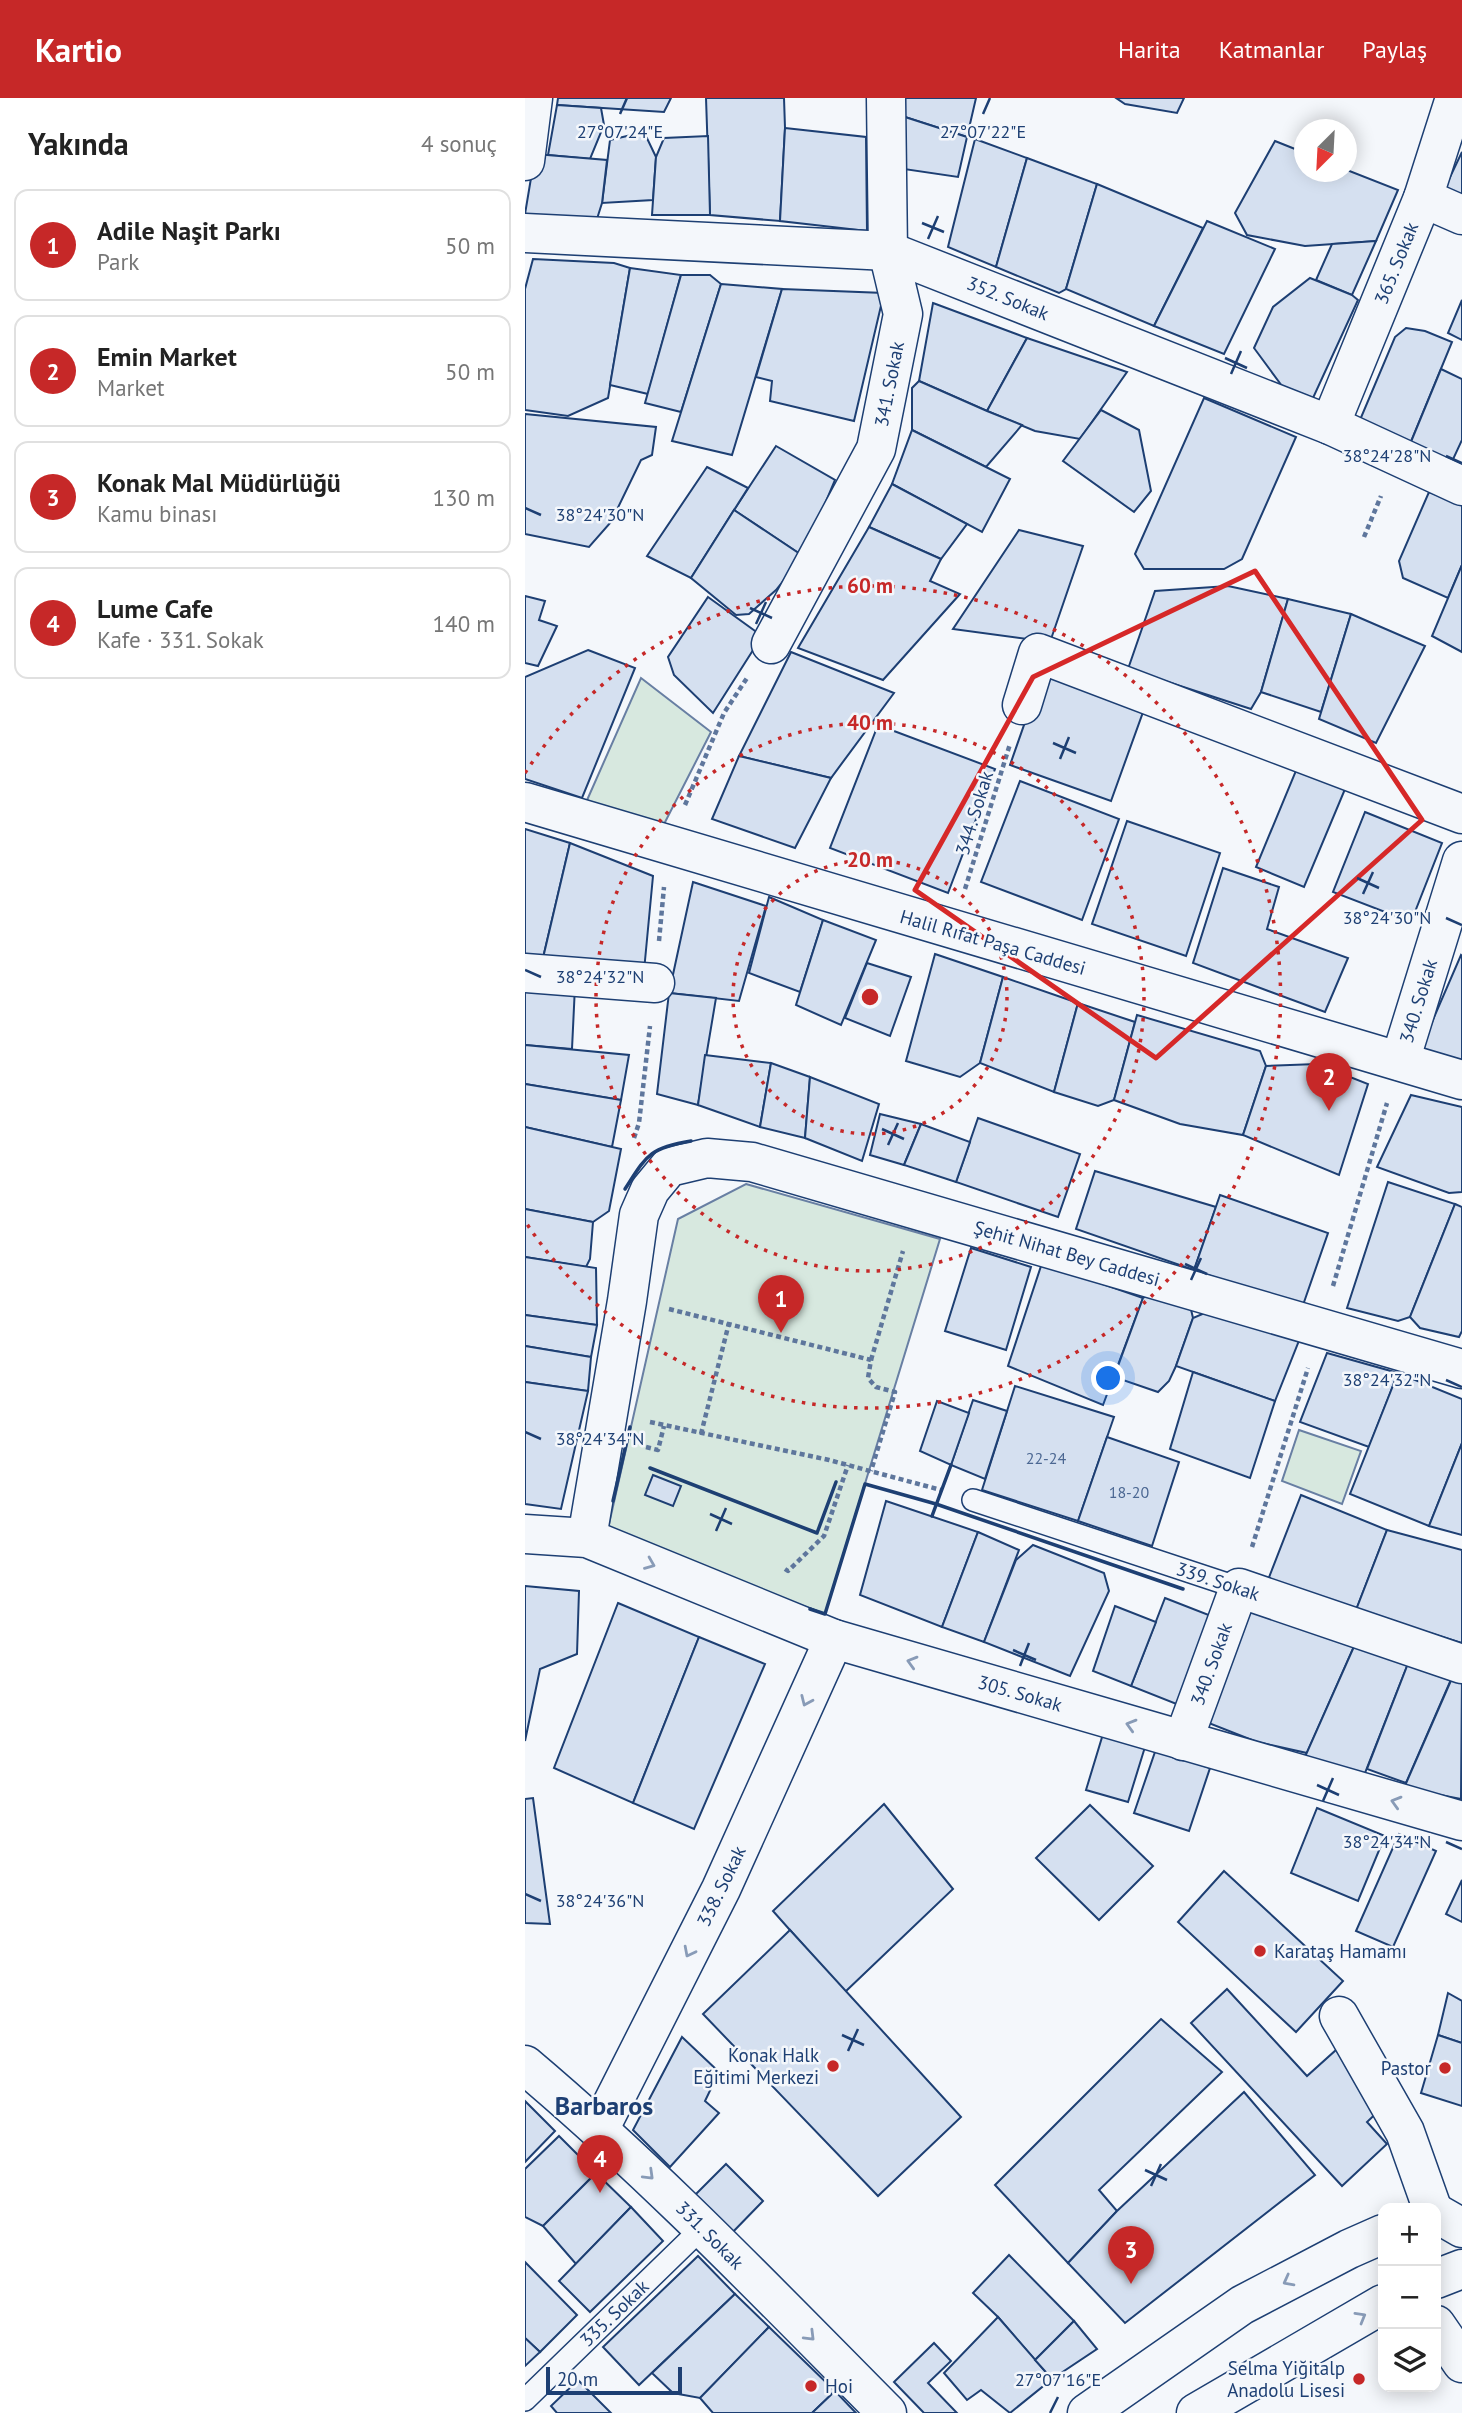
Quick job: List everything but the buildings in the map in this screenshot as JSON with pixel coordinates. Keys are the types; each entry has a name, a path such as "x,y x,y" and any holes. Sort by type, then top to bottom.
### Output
{"street":[{"path":"525,162 533,98"},
{"name":"341. Sokak","path":"771,645 876,449 903,314 888,251 886,98"},
{"name":"365. Sokak","path":"1329,425 1423,198 1455,98"},
{"path":"1423,198 1462,215"},
{"name":"352. Sokak","path":"525,233 888,251 1329,425 1462,486"},
{"path":"1022,705 1038,653 1462,814"},
{"name":"Halil Rıfat Paşa Caddesi","path":"525,802 1462,1080"},
{"name":"340. Sokak","path":"1400,1061 1462,861"},
{"path":"525,973 655,983"},
{"name":"Şehit Nihat Bey Caddesi","path":"627,1301 639,1215 650,1190 669,1167 707,1158 752,1162 1462,1369"},
{"path":"587,1538 627,1301"},
{"name":"305. Sokak","path":"525,1534 587,1538 834,1639 1462,1821"},
{"name":"340. Sokak","path":"1183,1741 1239,1588"},
{"name":"339. Sokak","path":"1239,1588 1462,1664"},
{"name":"338. Sokak","path":"600,2128 721,1889 834,1639"},
{"path":"1339,2016 1405,2132 1431,2203"},
{"name":"331. Sokak","path":"525,2064 600,2128 703,2227 887,2413"},
{"path":"1441,2210 1462,2206"},
{"path":"1441,2215 1462,2228"},
{"path":"1087,2413 1242,2305 1378,2236"},
{"path":"1441,2277 1462,2269"},
{"path":"1196,2413 1378,2307"},
{"path":"1439,2329 1462,2362"}],"lane":[{"name":"339. Sokak","path":"972,1500 1239,1588"},
{"name":"335. Sokak","path":"525,2400 703,2227"}],"path":[{"path":"668,846 724,713 743,684"},
{"name":"344. Sokak","path":"952,930 1022,705"},
{"path":"871,1471 895,1392 876,1387 868,1378 868,1368 898,1268"},
{"path":"627,1301 729,1323 871,1360"},
{"path":"701,1434 729,1323"},
{"path":"643,1420 848,1465 972,1500"},
{"path":"775,1566 788,1571 824,1536 848,1465"}],"highlighted area":[{"path":"1255,571 1422,820 1156,1058 915,890 1033,677"}],"shaded area":[{"path":"641,678 711,732 659,834 584,807"},
{"path":"746,1184 940,1239 825,1614 607,1533 678,1219"},
{"path":"1299,1430 1361,1451 1342,1504 1282,1481"}],"wall":[{"path":"625,1189 644,1161 657,1150 691,1141"},
{"path":"613,1501 630,1427"},
{"path":"932,1516 951,1465"},
{"path":"650,1468 817,1533 836,1482"},
{"path":"810,1609 825,1614 865,1484 936,1504 1183,1589"}],"place":[{"name":"Emin Market","path":"1329,1111"},
{"name":"Adile Naşit Parkı","path":"781,1333"},
{"name":"Karataş Hamamı","path":"1260,1951"},
{"name":"Konak Halk Eğitimi Merkezi","path":"833,2066"},
{"name":"Pastor","path":"1445,2068"},
{"name":"Lume Cafe","path":"600,2193"},
{"name":"Konak Mal Müdürlüğü","path":"1131,2284"},
{"name":"Selma Yiğitalp Anadolu Lisesi","path":"1359,2379"},
{"name":"Hoi","path":"811,2386"}],"district":[{"name":"Barbaros","path":"604,2105"}]}
